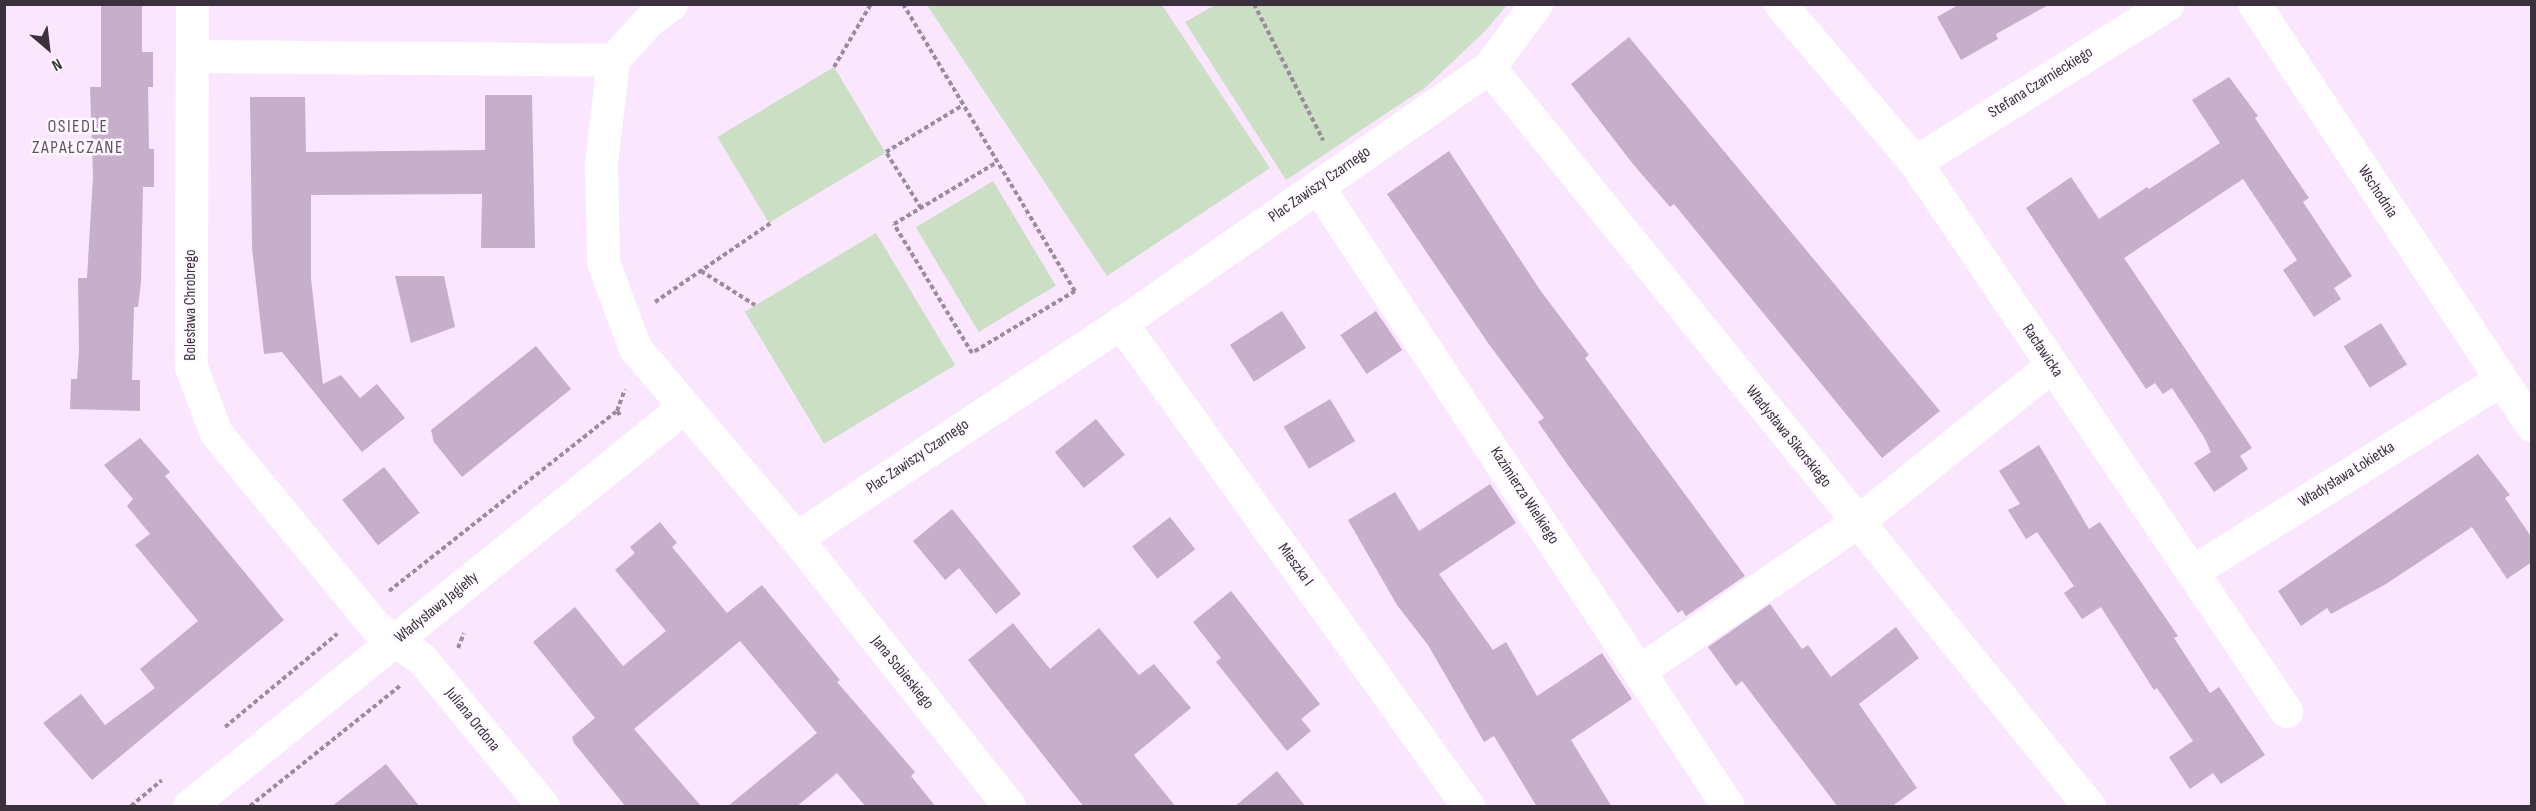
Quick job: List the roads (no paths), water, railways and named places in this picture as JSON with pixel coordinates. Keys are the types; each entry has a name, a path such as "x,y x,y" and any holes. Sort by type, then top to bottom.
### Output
{"street":[{"name":"Bolesława Chrobrego","path":"192,4 191,367 216,433 363,612 395,643"},
{"path":"671,4 650,19 613,60 601,164 603,262 635,348 796,538"},
{"name":"Plac Zawiszy Czarnego","path":"796,538 1121,323 1489,67 1536,4"},
{"name":"Racławicka","path":"1780,4 1915,162 2286,711"},
{"name":"Stefana Czarnieckiego","path":"1915,162 2168,4"},
{"name":"Wschodnia","path":"2254,4 2532,426"},
{"path":"193,56 613,60"},
{"name":"Władysława Sikorskiego","path":"1489,67 2089,807"},
{"name":"Kazimierza Wielkiego","path":"1328,179 1639,671 1728,807"},
{"name":"Mieszka I","path":"1121,323 1468,807"},
{"path":"1639,671 1857,522 2051,366"},
{"name":"Władysława Łokietka","path":"2193,571 2501,380"},
{"name":"Władysława Jagiełły","path":"189,807 395,643 684,407"},
{"name":"Jana Sobieskiego","path":"796,538 1009,807"},
{"name":"Juliana Ordona","path":"395,643 422,659 543,807"}],"district":[{"name":"OSIEDLE ZAPAŁCZANE","path":"78,138"}]}
